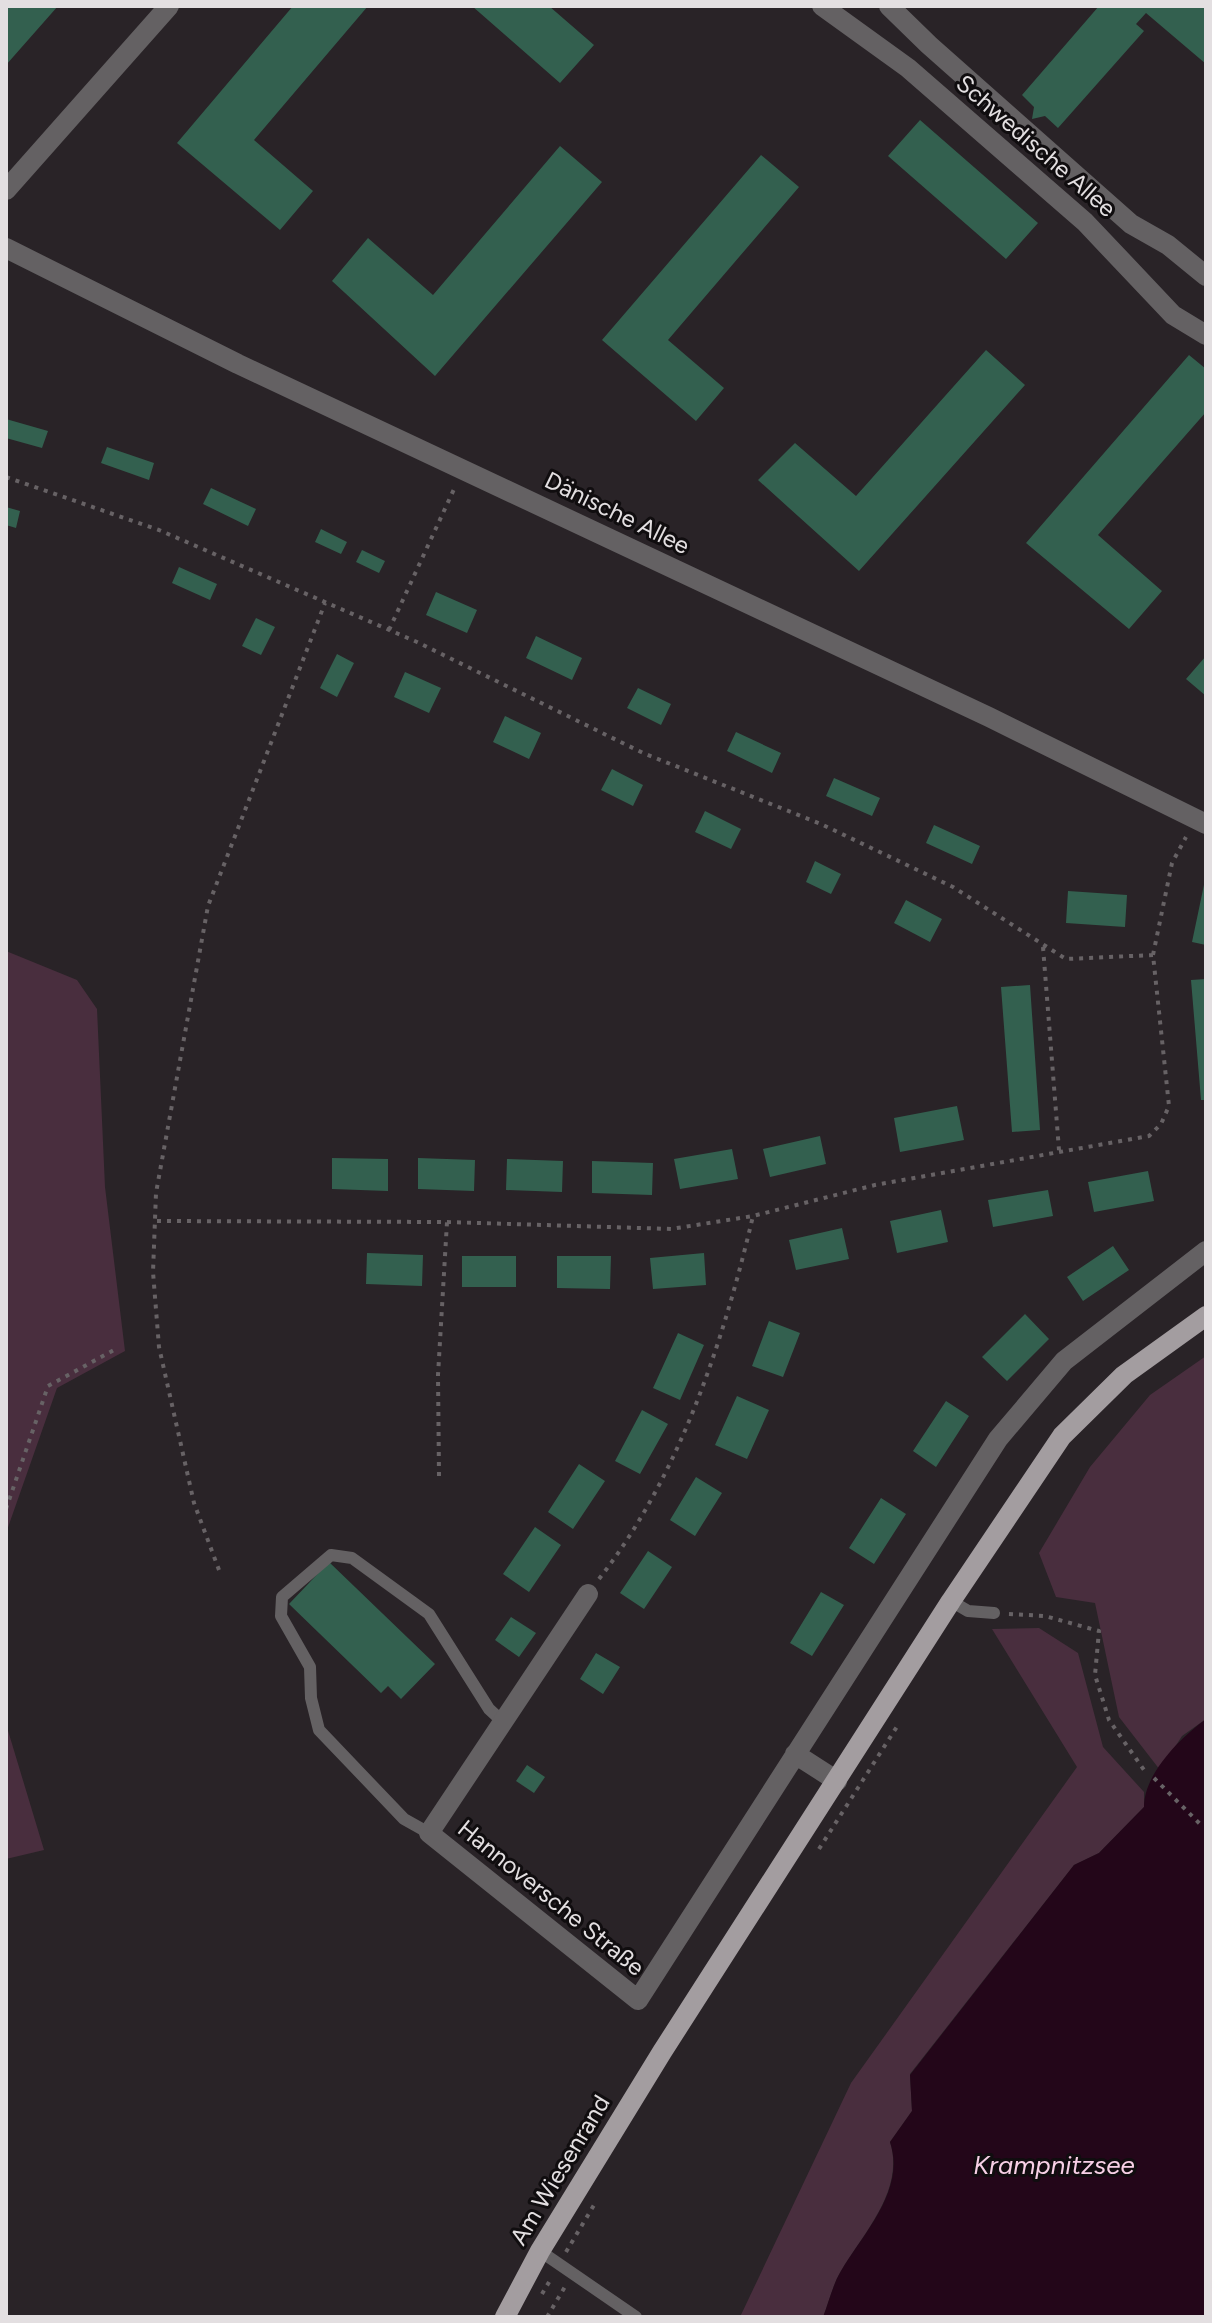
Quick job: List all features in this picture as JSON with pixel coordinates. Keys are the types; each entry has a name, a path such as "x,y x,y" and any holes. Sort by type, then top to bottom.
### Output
{"main road":[{"name":"Am Wiesenrand","path":"505,2317 540,2251 662,2052 951,1601 1062,1436 1124,1375 1206,1316"}],"street":[{"path":"6,190 169,6"},
{"name":"Schwedische Allee","path":"822,6 908,68 1085,222 1173,315 1206,335"},
{"name":"Schwedische Allee","path":"889,6 1131,224 1168,245 1206,276"},
{"name":"Dänische Allee","path":"6,248 238,364 463,468 1201,822"},
{"name":"Hannoversche Straße","path":"588,1594 429,1833 638,2000 998,1439 1064,1361 1206,1251"},
{"path":"795,1754 837,1781"}],"lane":[{"path":"429,1833 404,1819 319,1730 312,1708 310,1667 281,1616 282,1597 331,1555 352,1558 429,1614 489,1709 502,1721"},
{"path":"951,1601 968,1611 994,1613"},
{"path":"540,2251 636,2317"}],"path":[{"path":"389,630 463,468"},
{"path":"6,477 159,530 389,630 643,753 821,824 940,880 1066,959 1153,955"},
{"path":"219,1570 194,1503 159,1347 153,1272 156,1193 208,906 325,603"},
{"path":"157,1221 447,1222 671,1229 753,1216 875,1185 1149,1136 1161,1124 1169,1106 1153,955 1172,863 1201,822"},
{"path":"1043,947 1059,1150"},
{"path":"588,1594 619,1553 673,1458 724,1325 753,1216"},
{"path":"439,1476 438,1375 447,1222"},
{"path":"6,1509 48,1386 114,1350"},
{"path":"994,1613 1045,1616 1099,1631 1095,1675 1109,1720 1144,1770"},
{"path":"811,1860 902,1719"},
{"path":"1154,1778 1201,1825"},
{"path":"537,2304 598,2199"},
{"path":"547,2317 573,2273"}],"shaded area":[{"path":"6,951 77,980 97,1009 105,1187 125,1351 57,1388 6,1533"},
{"path":"1206,1356 1206,1719 1182,1736 1160,1770 1119,1717 1095,1603 1056,1597 1039,1553 1090,1467 1150,1395"},
{"path":"1039,1628 1078,1653 1103,1747 1144,1792 1144,1807 1099,1853 1074,1865 910,2074 912,2111 890,2142 893,2160 887,2194 871,2226 838,2276 823,2317 740,2317 851,2083 1077,1767 992,1629"},
{"path":"6,1724 44,1850 6,1859"}],"water":[{"name":"Krampnitzsee","path":"1206,1719 1206,2317 823,2317 838,2276 888,2194 893,2160 890,2142 912,2111 910,2075 1074,1865 1099,1853 1144,1807 1150,1782 1165,1758"}],"building":[{"path":"6,6 58,6 6,65"},
{"path":"293,6 368,6 254,140 313,191 280,230 177,143"},
{"path":"472,6 549,6 594,45 560,83"},
{"path":"1099,6 1206,6 1206,64 1146,13 1136,24 1144,31 1058,128 1045,116 1032,119 1034,107 1022,95"},
{"path":"920,120 1038,223 1006,259 888,156"},
{"path":"560,146 602,182 435,376 332,281 368,238 433,295"},
{"path":"761,155 799,187 668,340 724,388 696,421 602,340"},
{"path":"986,350 1025,385 859,571 758,480 795,443 856,496"},
{"path":"1189,355 1206,369 1206,412 1098,535 1162,591 1129,629 1026,543"},
{"path":"6,419 48,431 42,448 6,438"},
{"path":"107,447 154,463 149,480 101,463"},
{"path":"211,488 256,509 248,526 203,504"},
{"path":"6,507 20,511 16,528 6,525"},
{"path":"321,529 347,542 341,554 315,542"},
{"path":"362,550 385,561 379,573 356,562"},
{"path":"179,567 217,584 210,600 172,583"},
{"path":"436,592 477,610 467,633 426,615"},
{"path":"256,618 275,627 261,655 242,646"},
{"path":"536,636 582,658 572,680 526,658"},
{"path":"337,654 354,663 337,697 320,688"},
{"path":"1206,656 1206,696 1186,679"},
{"path":"405,672 441,688 429,713 394,697"},
{"path":"638,688 671,704 661,725 627,708"},
{"path":"505,716 541,733 529,759 493,742"},
{"path":"736,732 781,753 772,773 727,751"},
{"path":"612,769 643,785 633,806 601,790"},
{"path":"834,778 880,798 872,816 826,796"},
{"path":"705,811 741,829 731,849 695,832"},
{"path":"934,825 980,846 972,864 926,843"},
{"path":"815,861 841,874 831,894 806,882"},
{"path":"1206,880 1206,945 1192,942"},
{"path":"1068,891 1127,895 1125,927 1066,923"},
{"path":"906,900 942,919 930,942 894,923"},
{"path":"1206,979 1206,1100 1201,1100 1191,980"},
{"path":"1030,985 1040,1130 1012,1132 1001,987"},
{"path":"957,1106 964,1140 900,1152 894,1118"},
{"path":"820,1136 826,1164 770,1177 763,1149"},
{"path":"732,1149 738,1179 680,1189 674,1159"},
{"path":"332,1158 388,1159 388,1191 332,1189"},
{"path":"418,1158 475,1160 474,1191 418,1189"},
{"path":"507,1159 563,1161 562,1192 506,1190"},
{"path":"592,1161 653,1163 652,1195 592,1193"},
{"path":"1148,1171 1154,1201 1094,1212 1088,1182"},
{"path":"1048,1190 1053,1216 993,1227 988,1200"},
{"path":"941,1210 948,1242 897,1253 890,1221"},
{"path":"842,1228 849,1259 796,1270 789,1240"},
{"path":"1113,1246 1129,1270 1083,1301 1067,1277"},
{"path":"367,1253 423,1255 422,1286 366,1284"},
{"path":"704,1253 706,1285 653,1289 650,1258"},
{"path":"462,1256 516,1256 516,1287 462,1287"},
{"path":"557,1256 611,1256 610,1289 557,1288"},
{"path":"1025,1314 1049,1339 1007,1381 982,1357"},
{"path":"769,1321 800,1333 783,1377 752,1366"},
{"path":"678,1333 704,1345 680,1400 653,1388"},
{"path":"737,1396 769,1410 747,1459 715,1445"},
{"path":"946,1401 969,1416 936,1467 913,1451"},
{"path":"642,1410 668,1424 640,1474 615,1461"},
{"path":"579,1464 605,1481 573,1529 548,1512"},
{"path":"696,1477 722,1493 695,1536 670,1520"},
{"path":"881,1498 906,1514 874,1564 849,1548"},
{"path":"535,1527 561,1545 529,1592 503,1574"},
{"path":"648,1551 672,1567 644,1609 620,1593"},
{"path":"329,1562 435,1664 401,1699 388,1686 381,1693 289,1604"},
{"path":"821,1592 844,1605 812,1656 790,1643"},
{"path":"511,1617 536,1633 519,1657 495,1640"},
{"path":"596,1653 620,1667 603,1694 580,1679"},
{"path":"527,1765 545,1777 534,1793 516,1781"}]}
